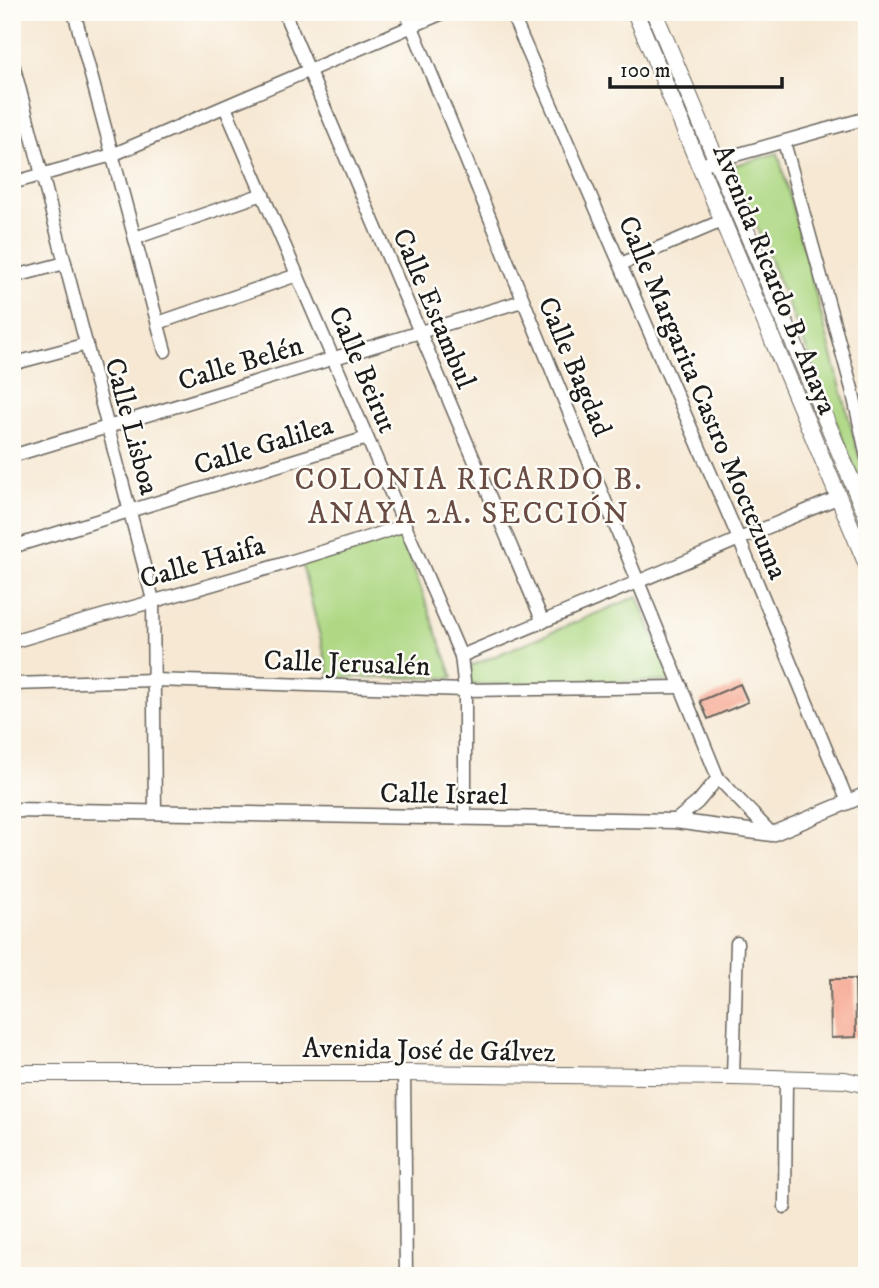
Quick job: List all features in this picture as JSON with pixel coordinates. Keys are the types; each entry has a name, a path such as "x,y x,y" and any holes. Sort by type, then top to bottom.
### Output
{"main road":[{"name":"Avenida Ricardo B. Anaya","path":"635,12 866,564"},
{"name":"Avenida Ricardo B. Anaya","path":"654,12 867,517"},
{"path":"658,64 673,58"},
{"name":"Avenida José de Gálvez","path":"845,1080 867,1071"},
{"name":"Avenida José de Gálvez","path":"12,1073 404,1073 733,1077 845,1080 867,1085"}],"street":[{"path":"74,12 165,351"},
{"name":"Calle Estambul","path":"284,12 543,622"},
{"name":"Calle Bagdad","path":"406,12 718,778 772,834"},
{"path":"12,183 111,155 311,72 445,12"},
{"name":"Calle Margarita Castro Moctezuma","path":"511,12 739,539 848,802"},
{"name":"Calle Lisboa","path":"12,60 17,99 42,175 153,600 155,813"},
{"name":"Calle Beirut","path":"225,107 461,656 466,690 465,817"},
{"path":"700,165 867,118"},
{"path":"784,142 852,388 867,457"},
{"path":"135,238 263,194"},
{"path":"621,264 723,220"},
{"path":"12,277 65,263"},
{"path":"158,323 298,275"},
{"name":"Calle Belén","path":"12,456 522,301"},
{"path":"12,364 87,344"},
{"path":"852,388 867,385"},
{"name":"Calle Galilea","path":"12,547 368,439"},
{"path":"461,656 837,498"},
{"name":"Calle Haifa","path":"12,642 301,559 405,525"},
{"name":"Calle Jerusalén","path":"12,684 154,680 466,690 681,687"},
{"path":"675,821 698,802 718,778"},
{"path":"772,834 867,794"},
{"name":"Calle Israel","path":"12,810 675,821 772,834"},
{"path":"733,1077 737,943"},
{"path":"404,1073 406,1276"},
{"path":"785,1207 786,1079"}],"green space":[{"path":"778,153 867,486 867,499 732,166"},
{"path":"399,528 453,678 330,677 301,560"},
{"path":"638,596 672,681 471,685 471,666"}],"building":[{"path":"740,684 748,702 708,719 700,701"},
{"path":"830,979 855,979 856,1037 831,1038"}],"district":[{"name":"COLONIA RICARDO B. ANAYA 2A. SECCIÓN","path":"469,496"}]}
